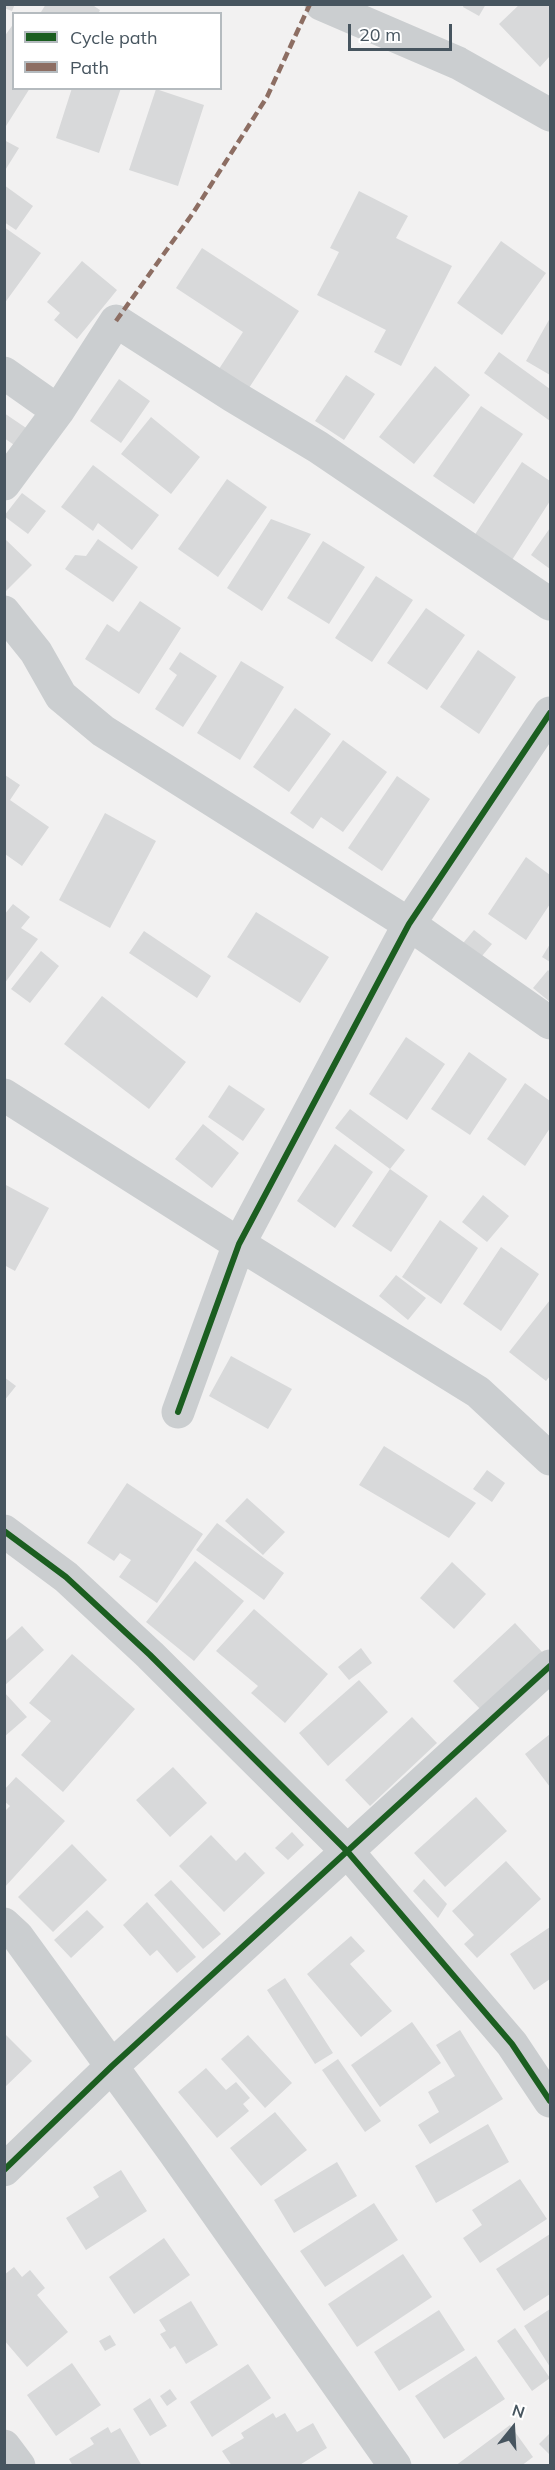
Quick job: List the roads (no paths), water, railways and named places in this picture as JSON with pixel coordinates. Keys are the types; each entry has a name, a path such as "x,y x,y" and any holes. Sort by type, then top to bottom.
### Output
{"street":[{"path":"321,4 458,63 550,115"},
{"path":"4,484 58,411 116,321 318,447 550,604"},
{"path":"4,373 58,411"},
{"path":"4,612 36,652 61,696 103,731 409,924 550,1023"},
{"path":"178,1412 239,1244 409,924 550,713"},
{"path":"4,1095 478,1392 550,1459"},
{"path":"4,1531 66,1577 150,1655 347,1851 512,2044 550,2102"},
{"path":"4,2170 112,2066 550,1666"},
{"path":"4,1924 17,1936 112,2066 395,2466"},
{"path":"4,2446 19,2466"}]}
